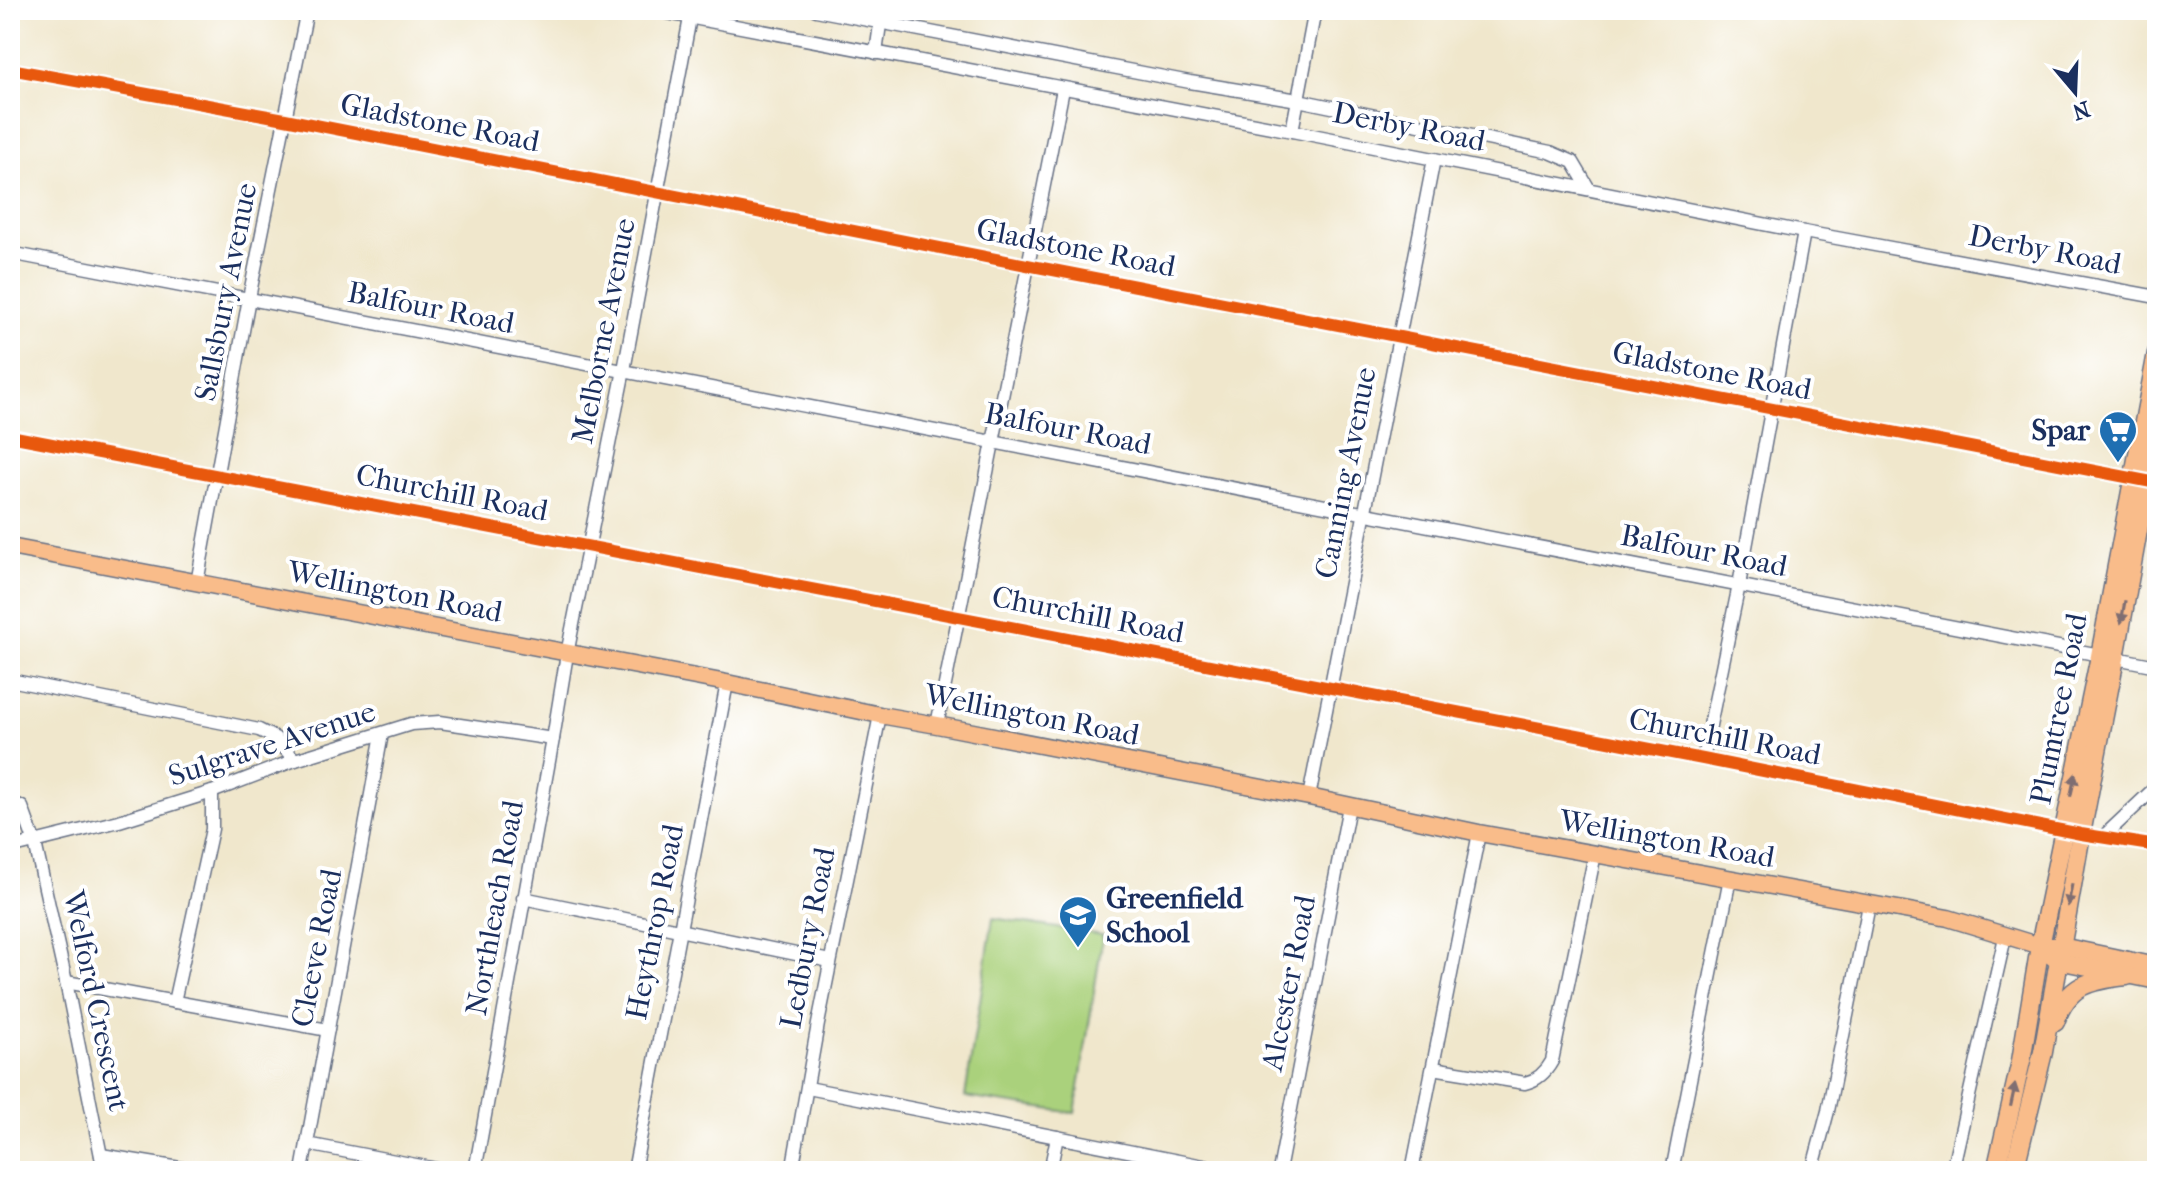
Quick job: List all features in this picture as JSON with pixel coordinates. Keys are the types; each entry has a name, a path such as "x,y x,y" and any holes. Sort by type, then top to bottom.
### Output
{"highway":[{"name":"Plumtree Road","path":"2145,481 2157,353"},
{"name":"Plumtree Road","path":"1996,1171 2021,1061 2040,946 2072,832 2157,425"},
{"name":"Plumtree Road","path":"2014,1171 2043,1052 2060,954 2072,832"},
{"path":"2043,1052 2060,1008 2069,994 2096,980 2127,976"}],"main road":[{"name":"Wellington Road","path":"10,547 727,683 1479,833 1948,918 2060,954"},
{"path":"2060,954 2157,966"},
{"path":"2060,954 2127,976 2157,981"}],"street":[{"name":"Sallsbury Avenue","path":"197,583 249,298 307,10"},
{"name":"Derby Road","path":"651,10 2157,297"},
{"path":"816,10 881,16 1190,82 1298,100 1563,156 1573,162 1589,189"},
{"path":"1292,131 1315,10"},
{"path":"876,53 881,16"},
{"name":"Melborne Avenue","path":"567,654 690,18"},
{"name":"Gladstone Road","path":"10,69 285,119 2145,481"},
{"path":"937,725 1063,89"},
{"name":"Canning Avenue","path":"1309,797 1434,159"},
{"path":"1703,759 1739,585 1804,232"},
{"name":"Balfour Road","path":"10,253 2157,666"},
{"name":"Churchill Road","path":"10,436 2157,846"},
{"name":"Northleach Road","path":"475,1171 567,654"},
{"path":"10,680 259,730 275,738 295,760"},
{"name":"Heythrop Road","path":"634,1171 727,683"},
{"name":"Ledbury Road","path":"792,1171 830,961 880,715"},
{"name":"Sulgrave Avenue","path":"10,848 119,821 212,792 295,760 411,724 440,722 553,739"},
{"name":"Cleeve Road","path":"302,1171 382,734"},
{"path":"2104,836 2157,786"},
{"path":"174,1002 212,829 212,792"},
{"name":"Welford Crescent","path":"10,801 22,807 35,843 104,1171"},
{"name":"Alcester Road","path":"1279,1171 1349,806"},
{"path":"1412,1171 1479,833"},
{"path":"1433,1068 1525,1083 1548,1068 1552,1061 1595,854"},
{"path":"1672,1171 1730,878"},
{"path":"523,898 830,961"},
{"path":"1812,1171 1831,1098 1869,905"},
{"path":"1952,1171 2005,937"},
{"path":"66,982 328,1030"},
{"path":"808,1088 1229,1171"},
{"path":"1050,1171 1057,1137"},
{"path":"307,1144 447,1171"},
{"path":"101,1155 198,1171"}],"green space":[{"path":"993,918 1103,935 1075,1113 965,1097"}],"cycle path":[{"path":"10,69 285,119 2157,483"},
{"path":"10,436 2081,834 2157,846"}],"place":[{"name":"Spar","path":"2118,464"},
{"name":"Greenfield School","path":"1078,949"}]}
